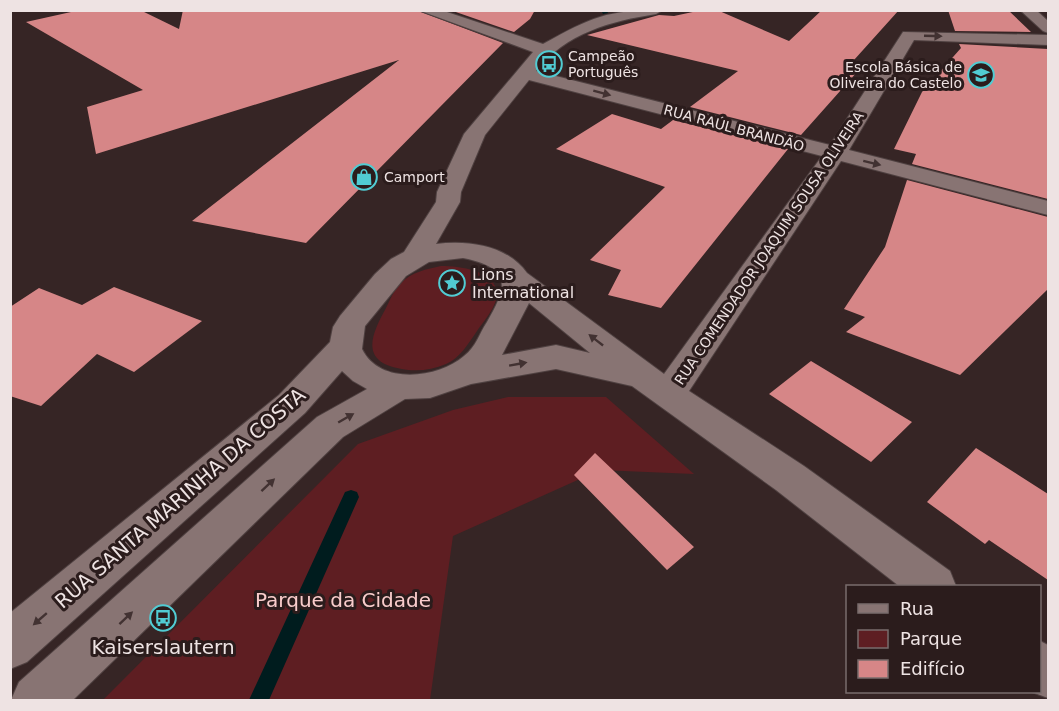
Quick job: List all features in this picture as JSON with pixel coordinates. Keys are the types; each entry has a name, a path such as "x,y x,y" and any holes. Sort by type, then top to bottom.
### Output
{"street":[{"path":"425,10 544,50"},
{"path":"415,257 448,202 449,192 475,134 544,50 595,22 656,10"},
{"path":"1027,10 1048,28"},
{"name":"RUA COMENDADOR JOAQUIM SOUSA OLIVEIRA","path":"655,386 835,154 909,35 1048,40"},
{"name":"RUA RAÚL BRANDÃO","path":"525,73 1048,208"},
{"path":"448,202 461,226 486,255"},
{"path":"655,386 556,357 461,374 432,385 400,386 372,379 353,364 345,346 349,327 395,269 415,257 438,251 455,250 486,255 504,264 516,278 655,386 790,478 933,585"},
{"path":"461,374 483,358 517,294 516,278"},
{"name":"RUA SANTA MARINHA DA COSTA","path":"10,645 292,404 345,346"},
{"path":"37,700 330,427 400,386"}],"green space":[{"path":"441,266 469,269 487,276 493,282 496,290 493,308 463,350 446,364 415,370 385,364 377,358 372,343 377,326 394,292 409,277"},
{"name":"Parque da Cidade","path":"508,397 606,397 694,474 600,470 453,536 430,700 103,700 358,444 453,410"}],"building":[{"path":"80,10 140,10 179,29 183,10 416,10 503,43 306,243 192,221 399,60 96,154 87,107 143,90 26,22"},
{"path":"450,10 535,10 530,19 514,32"},
{"path":"702,10 717,10 789,41 822,10 899,10 845,70 857,72 801,135 690,107 738,71 587,35 659,15 674,16"},
{"path":"948,10 1008,10 1031,32 955,31"},
{"path":"959,44 1048,49 1048,199 912,164 916,154 894,149 922,92 961,48"},
{"path":"612,114 661,129 673,120 788,149 661,308 608,295 621,270 590,260 665,187 556,149"},
{"path":"907,180 1048,217 1048,289 960,375 846,332 865,317 844,309 885,247"},
{"path":"114,287 202,321 134,372 97,354 41,406 10,396 10,307 39,288 82,305"},
{"path":"811,361 912,422 871,462 769,394"},
{"path":"976,448 1048,494 1048,580 989,540 985,544 927,502"},
{"path":"595,453 694,547 667,570 574,475"}],"waterway":[{"path":"259,700 351,497"}],"place":[{"name":"Campeão Português","path":"549,64"},
{"name":"Escola Básica de Oliveira do Castelo","path":"981,75"},
{"name":"Camport","path":"364,177"},
{"name":"Lions International","path":"452,283"},
{"name":"Kaiserslautern","path":"163,618"}]}
